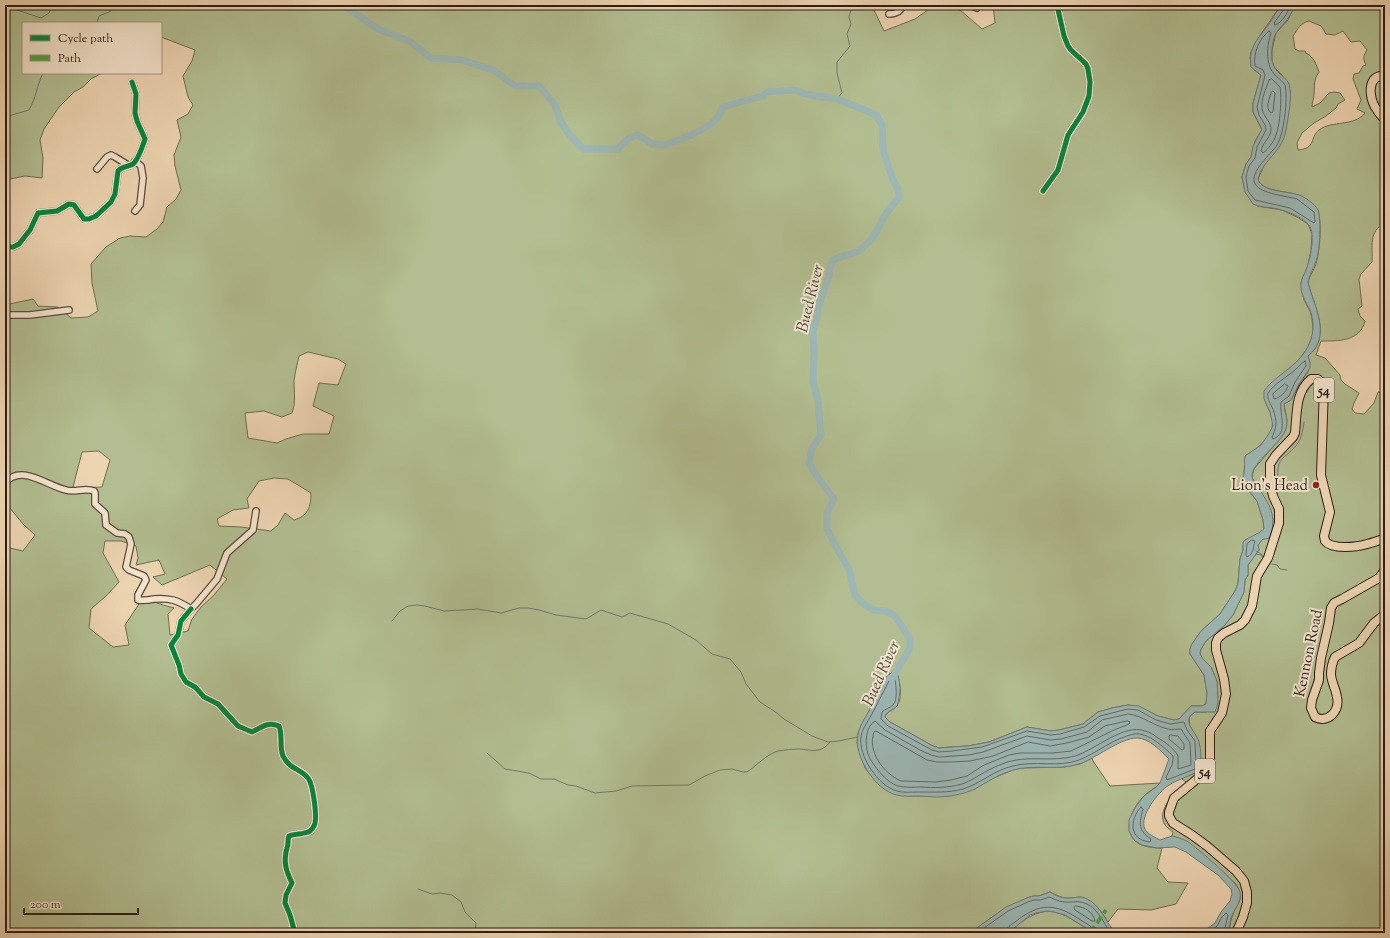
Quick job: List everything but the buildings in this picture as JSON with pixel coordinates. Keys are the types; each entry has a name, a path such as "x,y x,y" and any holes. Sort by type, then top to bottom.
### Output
{"highway":[{"path":"1385,76 1375,77 1371,88 1375,108 1385,120"},
{"name":"54","path":"1236,933 1247,903 1247,892 1244,881 1236,871 1207,846 1173,823 1169,816 1169,812 1174,798 1203,774 1210,763 1210,731 1222,713 1225,705 1226,694 1224,679 1216,650 1216,643 1218,638 1224,633 1240,625 1245,620 1252,606 1257,576 1267,560 1279,523 1280,514 1270,487 1270,464 1276,455 1293,437 1295,433 1298,401 1308,382 1315,378 1318,378 1324,386 1321,475 1330,512 1324,536 1325,541 1336,547 1346,547 1365,545 1385,539"},
{"name":"Kennon Road","path":"1385,570 1379,578 1334,603 1331,608 1330,623 1321,658 1319,680 1312,700 1311,708 1315,717 1323,720 1331,717 1336,707 1337,696 1331,675 1335,657 1360,643 1374,623 1385,614"}],"street":[{"path":"889,14 895,14 902,8 903,5"},
{"path":"970,5 977,6"},
{"path":"1043,191 1058,170 1068,135 1083,112 1089,96 1090,82 1088,69 1086,64 1071,50 1066,41 1057,5"},
{"path":"5,247 13,247 19,244 30,230 36,215 40,212 57,210 69,204 74,206 84,218 89,219 96,216 111,202 115,194 118,171 128,165 132,165 135,162 145,139 135,113 136,94 132,82"},
{"path":"97,169 107,157 111,155 128,165"},
{"path":"135,162 141,166 143,178 140,205 136,211"},
{"path":"5,314 30,315 69,310"},
{"path":"5,483 11,477 26,475 66,491 88,489 94,491 96,493 95,504 105,513 106,525 117,533 125,534 129,537 130,544 126,567 129,570 144,576 146,580 138,595 138,600 175,600 191,609"},
{"path":"256,511 253,530 227,553 217,580 196,604 188,610 181,620 178,635 173,640 171,645 181,674 186,682 195,687 204,697 218,704 238,726 252,732 269,724 279,726 281,731 281,748 284,756 292,767 308,778 312,786 315,812 314,826 310,831 289,836 287,840 288,847 284,858 287,873 292,883 286,895 285,903 295,933"}],"green space":[{"path":"5,5 877,5 874,10 884,31 915,19 935,5 960,10 982,29 995,23 993,5 1281,5 1261,34 1251,52 1250,58 1254,70 1261,75 1253,103 1253,112 1262,130 1255,141 1251,157 1246,164 1242,177 1245,192 1257,206 1282,210 1308,224 1312,234 1311,250 1308,265 1301,283 1304,300 1312,318 1313,331 1308,347 1298,361 1266,389 1264,394 1273,422 1271,430 1269,435 1257,448 1245,456 1244,475 1242,479 1245,486 1257,501 1263,520 1264,530 1259,534 1245,540 1240,559 1238,583 1235,591 1220,614 1201,631 1190,649 1190,654 1204,675 1207,693 1206,704 1202,706 1191,706 1179,719 1174,720 1158,716 1139,707 1128,705 1098,712 1083,724 1059,730 1051,731 1027,727 989,742 968,746 939,748 890,722 885,717 887,713 897,706 900,698 900,684 896,671 887,676 858,733 857,743 865,768 878,783 907,796 920,796 974,789 991,779 1013,770 1021,768 1064,767 1080,764 1092,758 1110,786 1160,783 1145,795 1135,807 1129,827 1130,833 1138,843 1146,846 1162,848 1157,868 1168,882 1188,883 1176,904 1151,910 1118,909 1108,922 1100,910 1085,898 1062,897 1050,892 1027,898 995,915 970,933 5,933 5,547 23,551 35,535 23,524 5,502 5,305 33,299 38,306 58,307 71,318 88,317 98,311 92,283 91,264 106,247 120,238 130,236 146,237 157,229 163,222 167,207 176,199 181,190 174,155 181,137 177,120 188,114 193,105 188,97 183,76 192,61 195,50 162,37 162,22 22,22 22,74 100,74 74,92 59,107 44,129 40,140 43,158 42,178 25,176 5,180","holes":["308,352 338,359 346,364 338,385 319,383 313,406 334,416 329,434 303,434 277,443 248,438 245,413 264,411 282,417 292,413 295,372 299,356","99,451 110,460 102,487 73,487 82,452","274,478 288,479 311,493 308,510 303,516 294,520 285,513 278,525 271,531 219,526 217,519 233,510 249,508 247,499 259,481","105,541 121,541 136,546 138,558 136,565 159,560 165,574 153,577 162,585 210,565 227,579 214,595 201,607 192,619 188,631 170,635 168,614 174,608 143,598 125,625 129,645 113,647 89,628 91,609 119,582 103,553"]},
{"path":"1295,5 1385,5 1385,223 1376,230 1372,240 1372,262 1361,274 1359,279 1362,306 1358,309 1360,316 1365,321 1362,328 1353,337 1347,339 1321,341 1316,355 1325,358 1340,375 1341,380 1359,393 1352,409 1355,413 1364,414 1374,403 1378,392 1385,393 1385,933 1228,933 1231,919 1240,898 1239,890 1236,884 1187,842 1172,836 1173,832 1165,825 1163,818 1163,812 1169,800 1187,783 1181,778 1196,773 1200,768 1199,744 1190,726 1190,716 1195,712 1207,712 1218,698 1217,681 1211,667 1202,658 1200,653 1201,649 1206,641 1224,626 1233,615 1244,592 1245,580 1248,575 1248,565 1259,550 1258,545 1263,538 1271,533 1273,519 1252,477 1254,469 1281,438 1286,429 1287,420 1284,404 1291,400 1299,384 1308,372 1310,363 1308,356 1315,348 1319,339 1319,320 1308,282 1316,264 1319,252 1320,230 1318,210 1301,196 1273,190 1263,186 1258,179 1288,113 1290,91 1282,75 1275,68 1272,62 1272,50 1276,33 1288,20","holes":["1309,21 1321,26 1326,34 1335,35 1343,31 1351,42 1360,41 1367,50 1364,58 1366,65 1363,66 1359,73 1354,74 1353,79 1361,100 1357,109 1365,113 1355,120 1324,127 1316,133 1308,147 1298,150 1297,143 1302,133 1345,100 1340,93 1329,93 1320,103 1312,107 1315,81 1319,72 1314,61 1305,51 1295,49 1293,36 1303,23"]},
{"path":"1047,911 1066,916 1094,933 1008,933 1030,916"}],"water":[{"path":"1281,5 1295,5 1289,17 1275,35 1272,52 1272,61 1276,70 1286,79 1289,84 1290,106 1284,138 1277,150 1260,172 1258,179 1260,183 1269,189 1304,197 1318,210 1320,224 1319,249 1308,282 1317,310 1320,330 1319,339 1315,348 1308,356 1310,368 1299,384 1291,400 1284,404 1287,422 1286,428 1279,440 1253,470 1253,480 1269,505 1271,511 1273,523 1270,538 1263,539 1258,545 1259,550 1248,565 1248,575 1245,580 1244,592 1233,615 1224,626 1206,641 1201,649 1200,653 1202,658 1211,667 1217,681 1218,703 1215,712 1195,712 1189,719 1190,726 1200,745 1201,760 1199,770 1165,788 1154,799 1146,813 1144,820 1144,827 1151,835 1160,840 1172,836 1187,841 1225,873 1238,887 1240,899 1231,918 1228,933 1201,933 1215,923 1221,912 1230,901 1232,894 1231,889 1218,875 1186,852 1175,847 1157,848 1142,845 1134,840 1129,831 1129,820 1135,808 1144,796 1160,783 1169,759 1159,749 1146,740 1137,738 1123,741 1092,758 1071,766 1021,768 1013,770 998,776 975,789 956,795 936,797 897,795 881,787 874,780 863,762 857,743 860,727 883,681 888,675 896,670 900,683 897,706 888,712 885,717 890,722 939,748 968,746 989,742 1027,727 1051,731 1059,730 1083,724 1098,712 1128,705 1139,706 1158,716 1174,720 1179,719 1191,706 1202,706 1206,704 1207,693 1204,675 1190,654 1190,649 1201,631 1220,614 1235,591 1238,583 1243,542 1264,529 1263,520 1257,501 1242,482 1245,456 1261,445 1273,426 1270,412 1264,399 1264,391 1270,384 1301,358 1310,342 1313,330 1310,310 1301,291 1302,280 1311,254 1311,229 1302,219 1288,212 1253,204 1245,192 1242,177 1246,164 1251,157 1253,146 1262,129 1253,112 1253,103 1261,75 1251,67 1250,60 1252,49"},
{"path":"1050,892 1062,898 1081,897 1087,899 1097,907 1116,933 1094,933 1065,915 1047,911 1030,915 1008,933 970,933 1006,907 1027,898"}],"waterway":[{"name":"Bued River","path":"5,6 41,18 49,13 53,5"},
{"path":"97,22 99,16 111,11 113,5"},
{"name":"Bued River","path":"343,5 378,29 409,41 431,58 462,60 495,71 515,86 539,86 555,105 561,122 570,135 583,149 618,149 629,138 637,135 652,144 665,145 691,135 710,125 718,117 723,107 762,96 768,92 794,90 809,95 837,99 877,116 882,125 883,150 893,180 898,189 899,197 886,214 875,234 868,243 858,251 832,261 828,279 818,307 813,330 813,382 818,401 821,435 812,448 809,463 834,499 827,513 827,529 849,569 855,595 862,603 874,610 886,611 895,616 910,639 910,648 892,679"},
{"path":"837,99 842,93 837,73 837,62 850,46 847,34 851,24 849,17 851,10 855,5"},
{"path":"5,117 29,110 43,74"},
{"path":"1278,480 1280,461 1298,443 1304,422"},
{"path":"1256,551 1265,557"},
{"path":"1256,554 1261,555 1264,559"},
{"path":"1272,564 1277,565 1280,569 1287,570"},
{"path":"392,621 400,611 408,606 417,605 444,611 478,609 501,613 519,608 528,608 556,615 586,619 601,610 622,617 630,613 668,624 696,640 712,654 730,659 741,672 746,684 760,702 812,736 828,742 857,737"},
{"path":"487,753 505,769 529,773 541,779 554,779 595,793 616,791 632,786 689,785 720,770 732,769 747,772 766,757 778,751 797,749 820,750 827,746 830,742"},
{"path":"418,889 432,894 440,893 452,895 461,902 465,912 476,923 475,933"}],"marked path":[{"path":"1090,933 1106,910"}],"cycle path":[{"path":"1043,191 1058,170 1068,135 1083,112 1089,96 1090,82 1088,69 1086,64 1068,46 1064,36 1057,5"},
{"path":"5,247 13,247 19,244 30,230 38,213 57,211 69,204 74,205 84,219 89,219 96,216 111,202 115,194 118,171 121,168 135,162 145,139 135,113 136,94 132,82"},
{"path":"191,609 181,621 178,635 171,645 181,674 186,682 195,687 204,697 218,704 238,726 252,732 271,724 279,726 283,756 289,764 302,772 310,781 315,809 314,826 308,832 289,836 285,857 287,870 292,883 286,895 285,903 295,933"}],"place":[{"name":"Lion's Head","path":"1316,485"}]}
